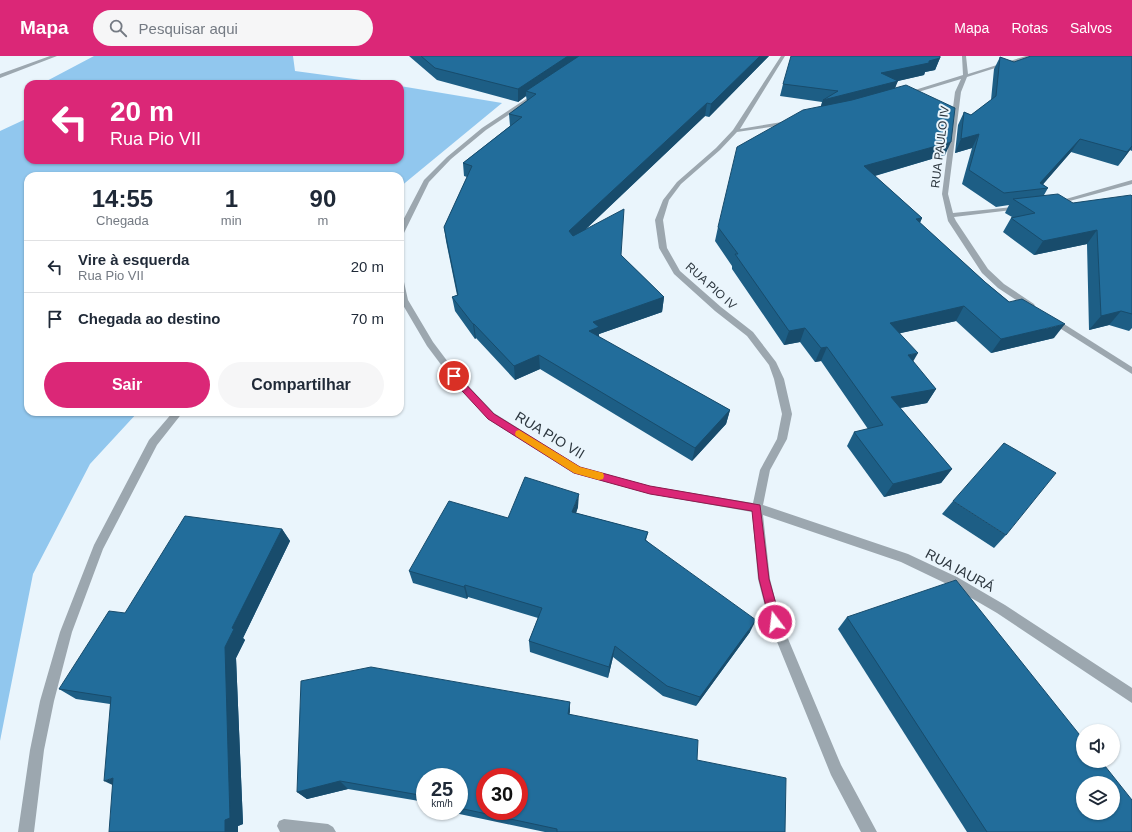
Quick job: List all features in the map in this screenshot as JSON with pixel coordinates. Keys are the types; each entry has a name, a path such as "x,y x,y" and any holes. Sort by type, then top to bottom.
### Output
{"street":[{"path":"0,76 55,56"},
{"name":"RUA PIO IV","path":"783,56 735,131 718,149 679,182 666,200 659,220 663,248 677,272 718,309 750,334 773,364 780,379 787,414 782,439 766,470 757,508 764,579 775,622 820,734 836,770 869,832"},
{"path":"964,56 966,75"},
{"path":"899,95 938,85 966,75 1031,56"},
{"name":"RUA PAULO IV","path":"966,75 958,92 947,173 945,194 951,215 966,243 985,271 1001,286 1036,310"},
{"path":"404,225 426,180 484,129 543,90"},
{"path":"735,131 795,122"},
{"path":"1050,204 1132,182"},
{"path":"951,215 1029,206"},
{"name":"RUA PIO VII","path":"404,300 430,344 454,376 491,416 577,470 650,490 757,508"},
{"path":"1049,318 1132,371"},
{"path":"26,832 37,750 47,701 66,632 101,541 153,443 175,416"},
{"name":"RUA IAURÁ","path":"757,508 904,558 953,581 1001,609 1132,696"},
{"path":"284,826 328,832"}],"shaded area":[{"path":"94,56 293,56 295,71 361,80 49,80"},
{"path":"404,87 502,103 404,184 404,172 24,172 24,416 134,416 90,464 33,574 0,741 0,131 24,120 24,164 404,164"}],"building":[{"path":"421,56 568,56 518,89 435,68"},
{"path":"579,56 760,56 711,104 707,103 569,231 573,236 624,209 621,255 664,297 593,322 599,327 589,331 730,410 695,448 539,355 514,366 473,324 452,297 458,295 444,227 472,166 463,163 522,117 509,114 536,94 526,91"},
{"path":"791,56 940,56 940,58 929,61 929,63 881,73 898,81 823,100 838,91 783,84"},
{"path":"1031,56 1132,56 1132,146 1127,152 1080,139 1040,183 1048,188 1004,193 969,170 979,134 961,139 964,112 971,115 996,96 1000,57 1014,62"},
{"path":"906,85 955,108 951,142 864,166 922,218 916,219 1009,302 1022,299 1065,324 1001,339 964,306 890,323 918,353 908,355 936,389 891,397 952,469 893,484 854,432 883,425 827,347 821,348 805,328 789,331 735,254 738,254 718,227 737,147 803,110 852,100"},
{"path":"1058,194 1073,203 1132,196 1132,314 1121,311 1101,316 1097,230 1043,241 1011,218 1035,213 1013,199"},
{"path":"1004,443 1056,473 1006,535 953,501"},
{"path":"525,477 579,494 572,512 648,532 645,540 756,620 700,697 667,686 615,646 609,667 529,641 542,608 465,585 464,587 409,571 449,501 508,518"},
{"path":"185,516 282,529 232,628 234,629 225,647 230,818 225,820 225,832 109,832 113,778 104,781 111,697 59,689 109,611 125,613"},
{"path":"956,580 1076,730 1076,768 1107,768 1113,776 1076,776 1076,820 1120,820 1120,785 1132,800 1132,832 987,832 847,617"},
{"path":"371,667 570,702 568,714 698,740 697,760 786,778 785,832 557,832 557,829 515,820 528,820 528,768 476,768 476,812 468,810 468,768 416,768 416,794 340,781 297,792 301,681"}],"slow traffic":[{"path":"519,434 577,470 599,476"}],"route":[{"path":"454,376 491,416 577,470 650,490 694,496 757,508 764,579 775,622"}]}
